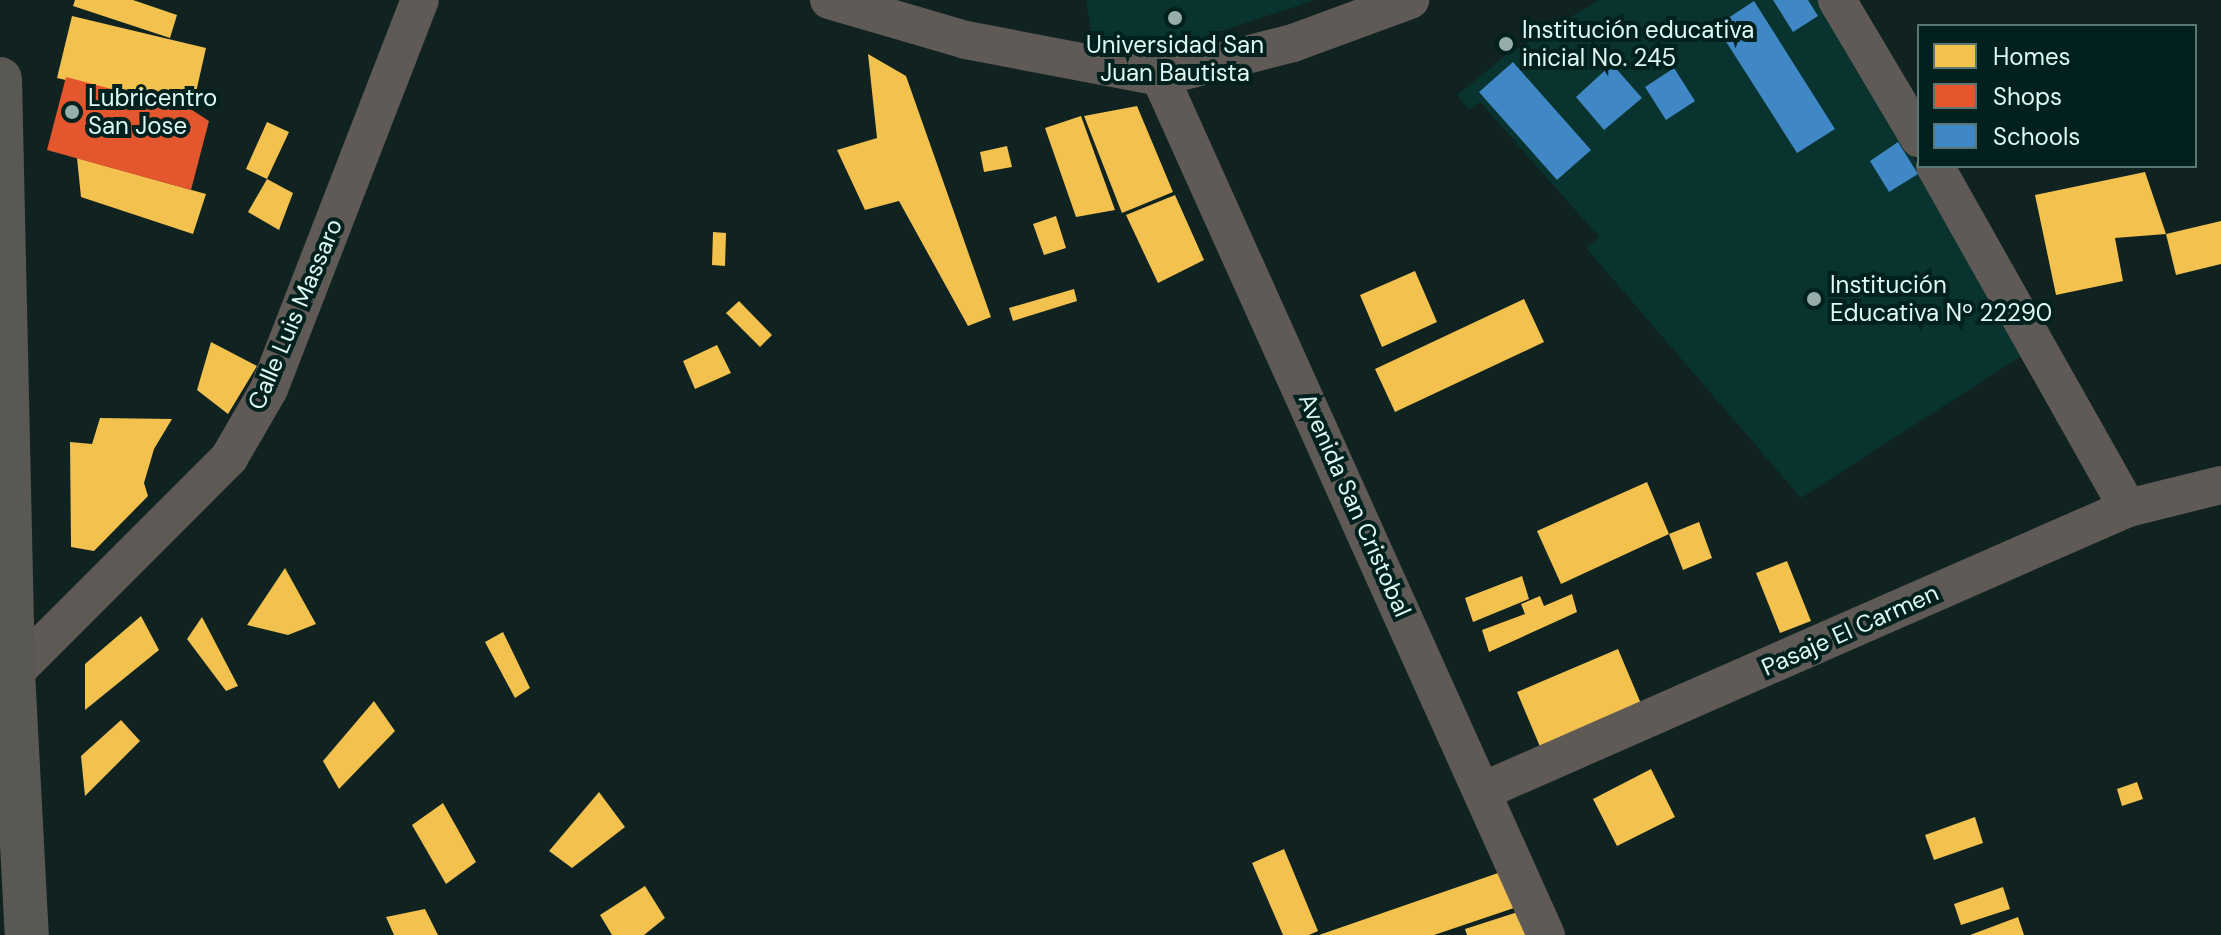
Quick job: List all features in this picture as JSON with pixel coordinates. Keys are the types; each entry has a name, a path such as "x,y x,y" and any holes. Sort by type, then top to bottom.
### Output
{"highway":[{"path":"0,79 6,680 27,935"}],"street":[{"name":"Calle Luis Massaro","path":"6,680 229,458 269,389 420,0"},
{"path":"829,0 966,40 1160,77 1293,43 1410,0"},
{"path":"1837,0 1917,135"},
{"name":"Avenida San Cristobal","path":"1160,77 1485,790 1546,935"},
{"path":"1936,168 2128,508"},
{"name":"Pasaje El Carmen","path":"1485,790 2128,508 2221,485"}],"shaded area":[{"name":"Universidad San Juan Bautista","path":"1086,0 1315,0 1188,42 1092,36"},
{"name":"Institución Educativa Nº 22290","path":"1599,0 1819,0 2029,351 1801,498 1586,248 1599,237 1480,102 1469,110 1457,95 1505,56"}],"building: Homes":[{"path":"75,0 133,0 177,15 170,38 73,6"},
{"path":"72,16 206,48 192,110 57,78"},
{"path":"868,54 906,76 991,317 968,326 899,201 865,210 837,150 877,138"},
{"path":"1137,106 1173,192 1122,213 1084,116"},
{"path":"1081,116 1115,210 1076,217 1045,128"},
{"path":"267,122 289,132 267,179 246,169"},
{"path":"1007,146 1012,167 984,172 980,152"},
{"path":"77,158 206,194 193,234 81,197"},
{"path":"2145,172 2166,234 2115,238 2123,281 2056,295 2035,195"},
{"path":"267,179 293,193 279,230 248,212"},
{"path":"1175,195 1204,260 1158,283 1126,215"},
{"path":"1056,216 1066,248 1044,255 1033,224"},
{"path":"2221,221 2221,264 2176,275 2166,234"},
{"path":"713,232 726,233 725,266 712,265"},
{"path":"1415,271 1437,322 1382,347 1360,295"},
{"path":"1074,289 1077,301 1013,321 1009,308"},
{"path":"1524,299 1544,342 1395,412 1375,369"},
{"path":"739,301 772,335 760,347 726,313"},
{"path":"211,342 257,366 228,414 197,390"},
{"path":"717,345 731,373 695,389 683,361"},
{"path":"100,418 172,419 154,449 144,483 148,496 94,551 71,547 70,442 92,444"},
{"path":"1647,482 1669,534 1561,584 1537,531"},
{"path":"1699,522 1712,558 1683,570 1669,534"},
{"path":"1787,561 1811,621 1780,633 1756,573"},
{"path":"285,568 316,624 288,635 247,625"},
{"path":"1522,576 1529,599 1473,622 1465,598"},
{"path":"1572,594 1577,612 1489,652 1482,630 1525,614 1521,604 1540,596 1544,606"},
{"path":"141,616 159,650 85,710 85,664"},
{"path":"202,617 238,686 226,691 187,639"},
{"path":"503,632 530,688 515,698 485,642"},
{"path":"1618,649 1642,706 1541,749 1517,692"},
{"path":"374,701 395,731 339,789 323,761"},
{"path":"121,720 140,741 85,796 81,756"},
{"path":"1651,769 1675,817 1617,846 1593,799"},
{"path":"2137,782 2143,799 2122,806 2117,789"},
{"path":"599,792 625,827 572,868 549,851"},
{"path":"443,803 476,862 446,884 412,825"},
{"path":"1975,817 1983,843 1934,860 1925,835"},
{"path":"1284,849 1318,931 1309,935 1283,935 1252,863"},
{"path":"1501,872 1514,908 1434,935 1319,935"},
{"path":"645,886 665,918 644,935 612,935 600,915"},
{"path":"2003,887 2010,909 1961,925 1954,904"},
{"path":"425,909 438,935 394,935 386,917"},
{"path":"1524,910 1532,935 1467,935 1465,929"},
{"path":"2018,917 2024,935 1970,935"}],"building: Shops":[{"path":"66,77 192,110 209,121 191,190 47,150"}],"building: Schools":[{"path":"1773,0 1808,0 1818,16 1793,32"},
{"path":"1754,1 1835,129 1797,153 1716,26"},
{"path":"1513,62 1591,150 1557,180 1479,92"},
{"path":"1612,64 1642,98 1604,130 1576,97"},
{"path":"1674,68 1695,101 1666,120 1645,87"},
{"path":"1898,142 1918,174 1889,192 1870,161"}],"place":[{"name":"Universidad San Juan Bautista","path":"1175,18"},
{"name":"Institución educativa inicial No. 245","path":"1506,44"},
{"name":"Lubricentro San Jose","path":"72,112"},
{"name":"Institución Educativa Nº 22290","path":"1814,299"}]}
